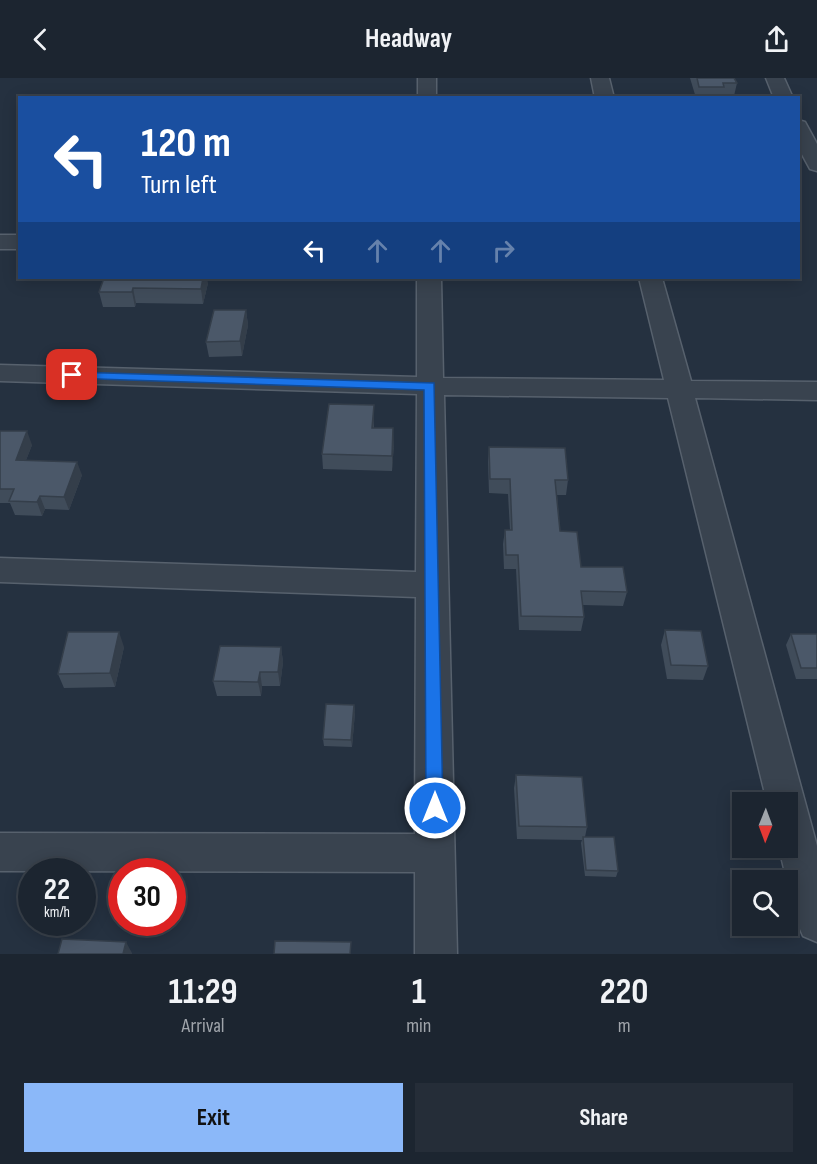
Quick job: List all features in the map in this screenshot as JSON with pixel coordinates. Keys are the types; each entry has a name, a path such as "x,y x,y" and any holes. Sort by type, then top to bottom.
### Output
{"street":[{"path":"427,78 427,96"},
{"path":"600,78 604,96"},
{"path":"775,78 783,96"},
{"path":"800,130 817,165"},
{"path":"0,242 18,242"},
{"path":"429,279 436,954"},
{"path":"651,279 783,792"},
{"path":"0,373 430,386 817,392"},
{"path":"0,570 432,585"},
{"path":"798,847 817,922"},
{"path":"0,852 435,853"}],"building":[{"path":"697,78 734,78 737,83 723,83 724,87 699,87"},
{"path":"104,279 203,279 201,289 133,288 132,292 99,292"},
{"path":"214,310 246,310 240,341 206,342"},
{"path":"329,404 374,405 372,428 393,428 392,456 322,454"},
{"path":"0,431 27,431 16,460 77,462 64,497 40,496 37,502 9,501 14,489 0,489"},
{"path":"489,447 565,448 568,480 555,480 560,531 577,532 581,567 623,567 627,592 581,591 584,617 521,616 518,555 506,555 505,530 512,530 510,479 490,479"},
{"path":"665,630 701,631 708,666 671,665"},
{"path":"68,632 119,632 110,673 58,674"},
{"path":"791,634 817,634 817,668 801,668"},
{"path":"220,646 281,647 278,672 260,672 258,682 213,681"},
{"path":"326,704 354,705 351,740 323,739"},
{"path":"516,775 582,777 587,827 519,826"},
{"path":"583,837 614,837 618,871 586,870"},
{"path":"62,939 126,942 123,954 58,954"},
{"path":"275,941 351,942 350,954 274,954"}],"route":[{"path":"72,375 430,386 435,808"}]}
